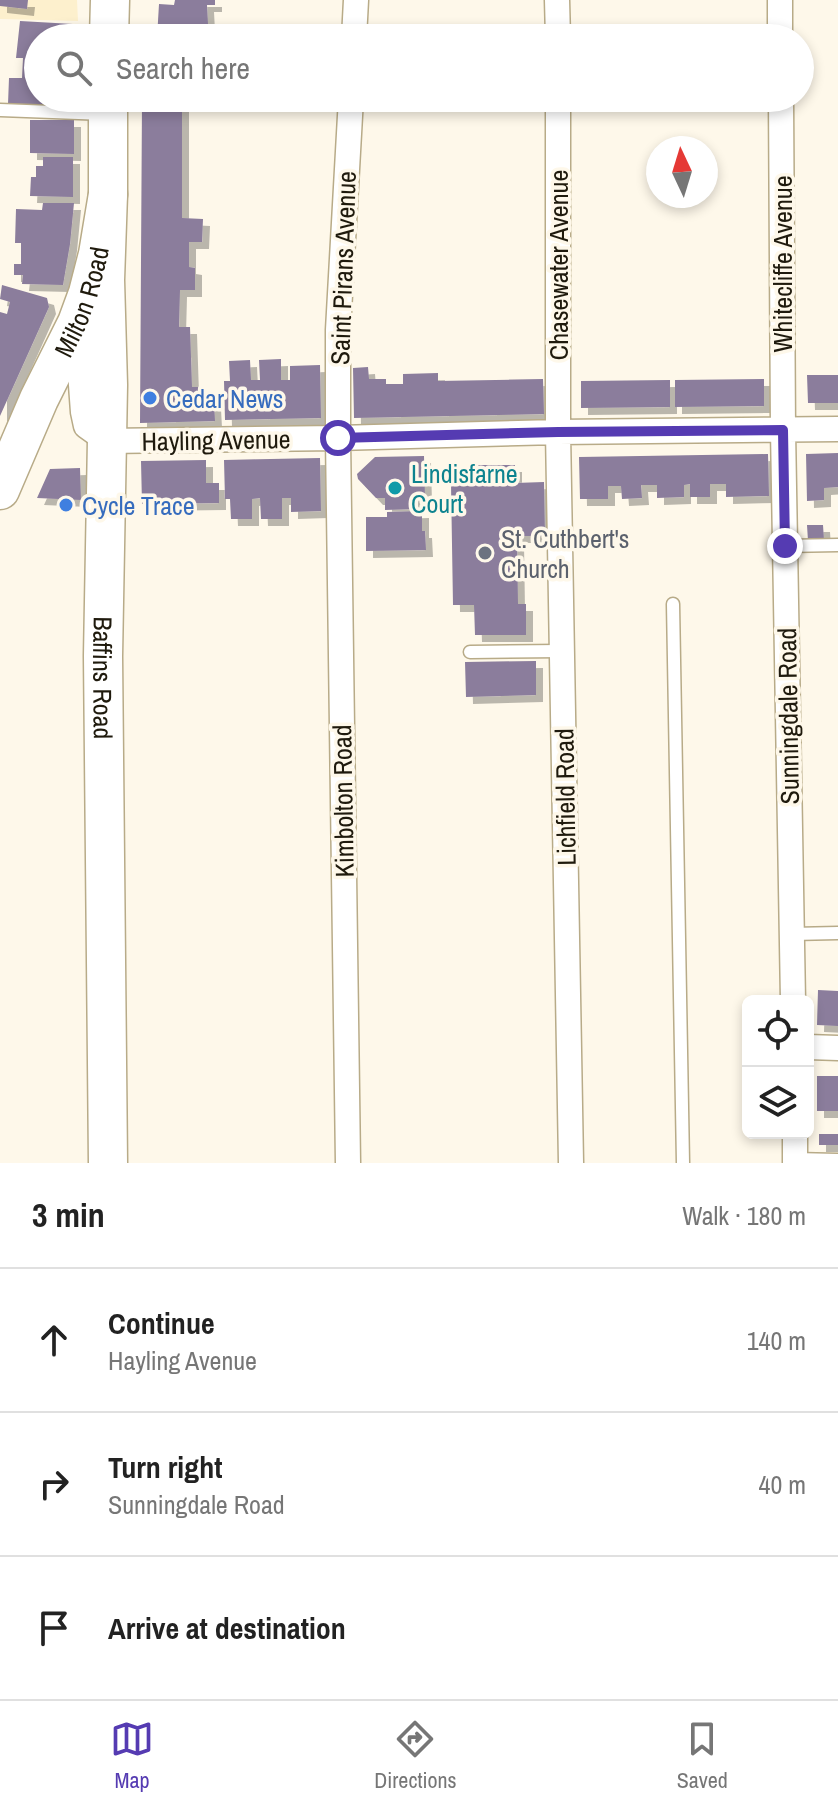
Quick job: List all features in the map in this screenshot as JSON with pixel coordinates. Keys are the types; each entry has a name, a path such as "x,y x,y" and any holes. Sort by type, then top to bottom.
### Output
{"main road":[{"path":"109,24 110,0"},
{"name":"Milton Road","path":"0,490 88,293 108,194 108,112"},
{"name":"Baffins Road","path":"108,194 105,280 94,386 107,441 103,656 108,1163"}],"street":[{"path":"355,24 356,0"},
{"path":"557,0 558,24"},
{"path":"780,0 780,24"},
{"name":"Saint Pirans Avenue","path":"338,438 338,330 350,112"},
{"name":"Chasewater Avenue","path":"558,112 558,432"},
{"name":"Whitecliffe Avenue","path":"781,112 783,430"},
{"path":"39,399 63,390 94,386 77,323"},
{"name":"Hayling Avenue","path":"107,441 838,429"},
{"name":"Sunningdale Road","path":"783,430 793,995"},
{"name":"Lichfield Road","path":"558,432 571,1163"},
{"name":"Kimbolton Road","path":"338,438 348,1163"},
{"path":"814,1047 838,1048"},
{"path":"795,1139 795,1161"}],"lane":[{"path":"0,110 24,109"},
{"path":"785,546 838,545"},
{"path":"673,604 683,1163"},
{"path":"470,652 562,651"},
{"path":"792,934 838,933"},
{"path":"795,1161 838,1160"}],"shaded area":[{"path":"0,0 77,0 78,21 0,19"}],"building":[{"path":"0,0 28,0 27,9 0,6"},
{"path":"175,0 215,0 215,5 207,5 208,24 158,24 159,4 174,5"},
{"path":"20,21 73,24 24,24 24,105 8,104 9,78 22,78 23,58 16,58"},
{"path":"142,112 182,112 182,218 203,219 202,242 189,242 189,267 195,268 195,290 180,290 179,327 190,327 192,387 198,387 198,402 214,402 215,421 140,423"},
{"path":"30,120 74,120 74,154 30,153"},
{"path":"43,157 73,157 73,197 30,196 31,177 36,177 36,166 43,166"},
{"path":"43,203 74,203 63,285 22,284 23,275 14,275 14,264 21,264 21,243 15,243 16,209 42,210"},
{"path":"2,285 47,298 49,307 0,416 0,312 7,314 10,302 0,299"},
{"path":"281,359 281,380 290,380 290,366 320,365 321,418 225,420 224,381 230,381 229,361 250,360 251,380 260,380 259,360"},
{"path":"368,367 369,379 386,379 386,384 403,384 403,374 438,373 438,381 543,379 544,414 354,418 353,368"},
{"path":"807,375 838,375 838,403 808,403"},
{"path":"764,379 764,406 675,407 675,380"},
{"path":"670,380 670,407 581,408 581,381"},
{"path":"838,453 838,487 824,488 824,500 807,501 806,454"},
{"path":"768,454 769,496 726,497 726,484 710,484 710,497 690,497 690,484 684,485 684,497 657,498 657,485 641,485 642,498 622,499 621,486 608,486 608,499 580,499 579,457"},
{"name":"Lindisfarne Court","path":"424,456 425,497 414,497 415,509 385,510 385,498 376,498 358,479 357,474 375,457"},
{"path":"320,458 321,511 291,512 291,498 282,498 282,519 261,519 260,498 252,499 252,519 231,519 230,499 225,499 224,460"},
{"path":"206,460 206,483 219,483 219,503 142,504 141,461"},
{"name":"St. Cuthbert's Church","path":"476,465 515,465 515,483 544,482 545,536 517,536 518,604 526,604 526,635 475,635 474,605 453,605 451,484 477,484"},
{"path":"80,468 81,500 37,498 50,469"},
{"path":"422,511 426,550 366,551 366,517 387,517 387,512"},
{"path":"807,525 823,525 824,540 808,541"},
{"path":"536,661 536,695 466,697 465,662"},
{"path":"818,990 838,991 838,1026 817,1025"},
{"path":"817,1076 838,1076 838,1111 817,1111"},
{"path":"819,1134 838,1134 838,1145 819,1145"}],"place":[{"name":"Cedar News","path":"150,398"},
{"name":"Lindisfarne Court","path":"395,488"},
{"name":"Cycle Trace","path":"66,505"},
{"name":"St. Cuthbert's Church","path":"485,553"}],"route":[{"path":"338,438 783,430 785,546"}]}
